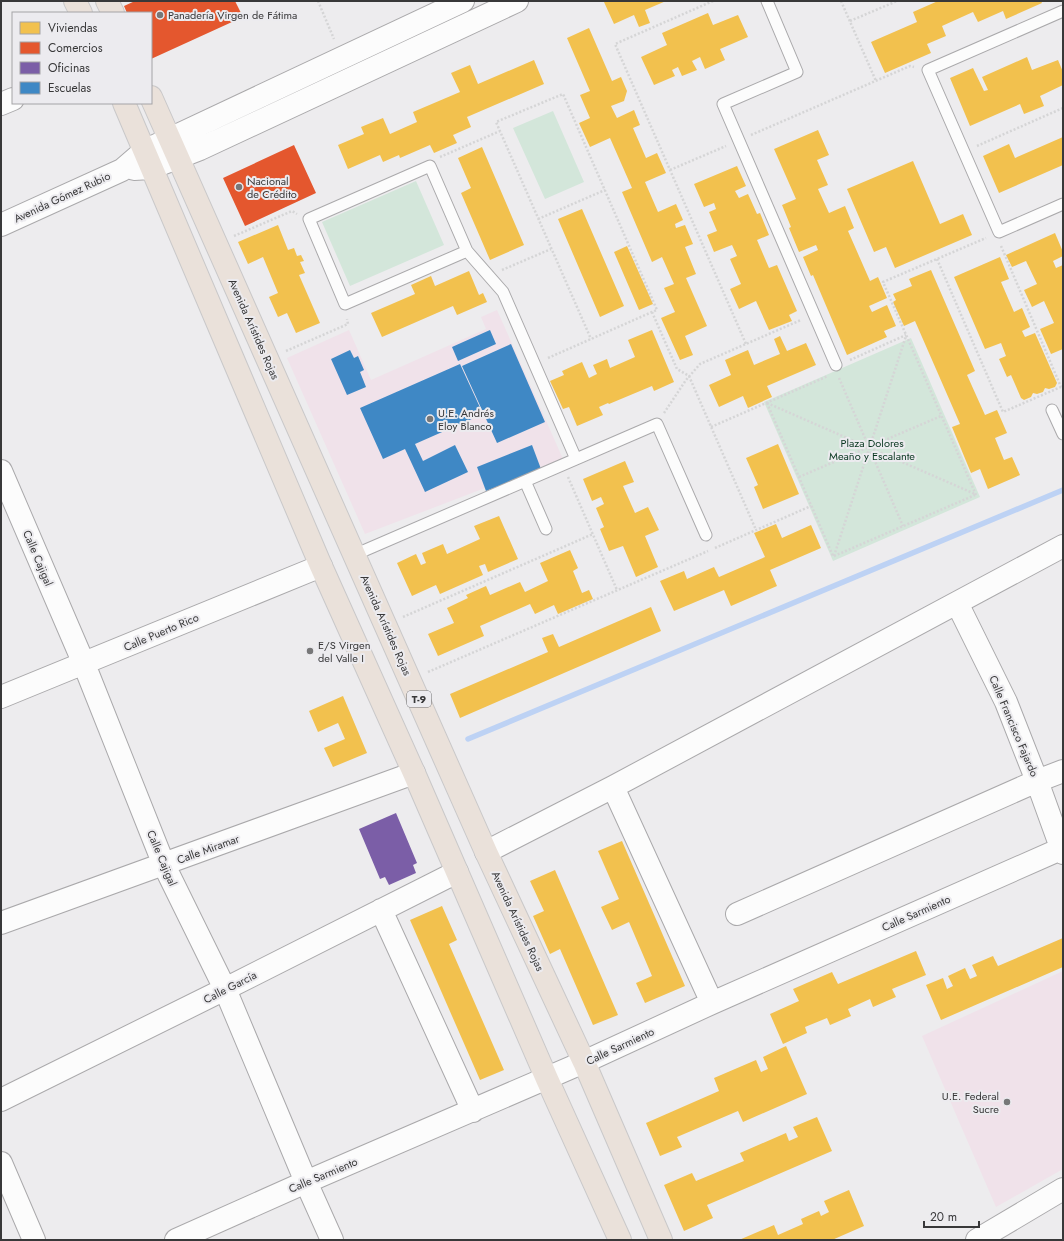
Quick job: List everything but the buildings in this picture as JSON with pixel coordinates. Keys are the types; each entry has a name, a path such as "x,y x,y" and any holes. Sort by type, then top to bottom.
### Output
{"main road":[{"path":"76,1 81,12"},
{"path":"107,1 112,12"},
{"name":"Avenida Arístides Rojas","path":"152,99 486,852 584,1062 661,1240"},
{"path":"124,104 320,566 414,773 620,1240"}],"street":[{"name":"Avenida Gómez Rubio","path":"1,225 147,159 170,138 463,1"},
{"name":"Avenida Gómez Rubio","path":"147,159 178,158 517,1"},
{"path":"1,104 12,100"},
{"name":"Calle Cajigal","path":"1,471 84,664 164,865 225,990 332,1240"},
{"path":"486,852 613,787 1063,546"},
{"name":"Calle Puerto Rico","path":"1,697 320,566"},
{"name":"Calle Francisco Fajardo","path":"957,603 1006,702 1062,850"},
{"path":"737,914 1037,781 1063,771"},
{"name":"Calle Miramar","path":"1,923 414,773"},
{"path":"613,787 712,1003"},
{"name":"Calle Sarmiento","path":"176,1240 306,1182 548,1079 712,1003 1062,850"},
{"name":"Calle García","path":"1,1100 225,990 457,872"},
{"path":"381,910 473,1111"},
{"path":"1,1163 34,1240"},
{"path":"977,1240 1063,1189"}],"lane":[{"path":"767,1 797,72 723,104 837,369"},
{"path":"1063,11 928,70 999,232 1063,204"},
{"path":"467,251 345,304 308,219 430,166 467,251 503,292 576,459"},
{"path":"1052,410 1063,434"},
{"path":"354,555 657,424 706,535"},
{"path":"525,481 546,529"}],"path":[{"path":"318,1 343,57"},
{"path":"713,1 615,44 746,344"},
{"path":"841,1 876,81"},
{"path":"850,22 897,1"},
{"path":"670,170 910,66 928,70"},
{"path":"534,363 590,339 652,312 657,310 563,94 496,122 590,339"},
{"path":"964,151 1063,108"},
{"path":"430,166 438,157 500,131"},
{"path":"538,219 605,190"},
{"path":"217,244 292,211 308,219"},
{"path":"937,259 1003,412 1062,387 1001,246 999,232 883,282 976,495"},
{"path":"489,276 551,249"},
{"path":"268,359 348,324 345,304"},
{"path":"652,312 677,369 689,376 756,530"},
{"path":"657,424 689,376 700,364 814,314"},
{"path":"711,427 766,403 906,335"},
{"path":"834,556 906,335"},
{"path":"837,369 838,377 903,526"},
{"path":"766,403 976,495"},
{"path":"766,403 834,556"},
{"path":"799,477 941,416"},
{"path":"563,464 617,590"},
{"path":"834,556 976,495"},
{"path":"410,680 811,506"},
{"path":"385,624 593,534"}],"shaded area":[{"name":"U.E. Andrés Eloy Blanco","path":"497,310 563,459 486,491 485,488 365,534 287,358 349,330 371,380 486,329 481,317"},
{"name":"U.E. Federal Sucre","path":"1063,971 1063,1169 996,1207 922,1036"}],"green space":[{"path":"553,111 584,182 545,199 513,128"},
{"path":"416,181 444,245 350,286 322,222"},
{"name":"Plaza Dolores Meaño y Escalante","path":"911,338 980,497 833,561 764,402"}],"waterway":[{"path":"468,739 1063,490"}],"place":[{"name":"Panadería Virgen de Fátima","path":"160,15"},
{"name":"Nacional de Crédito","path":"239,187"},
{"name":"U.E. Andrés Eloy Blanco","path":"430,419"},
{"name":"E/S Virgen del Valle I","path":"310,651"},
{"name":"U.E. Federal Sucre","path":"1007,1102"}]}
